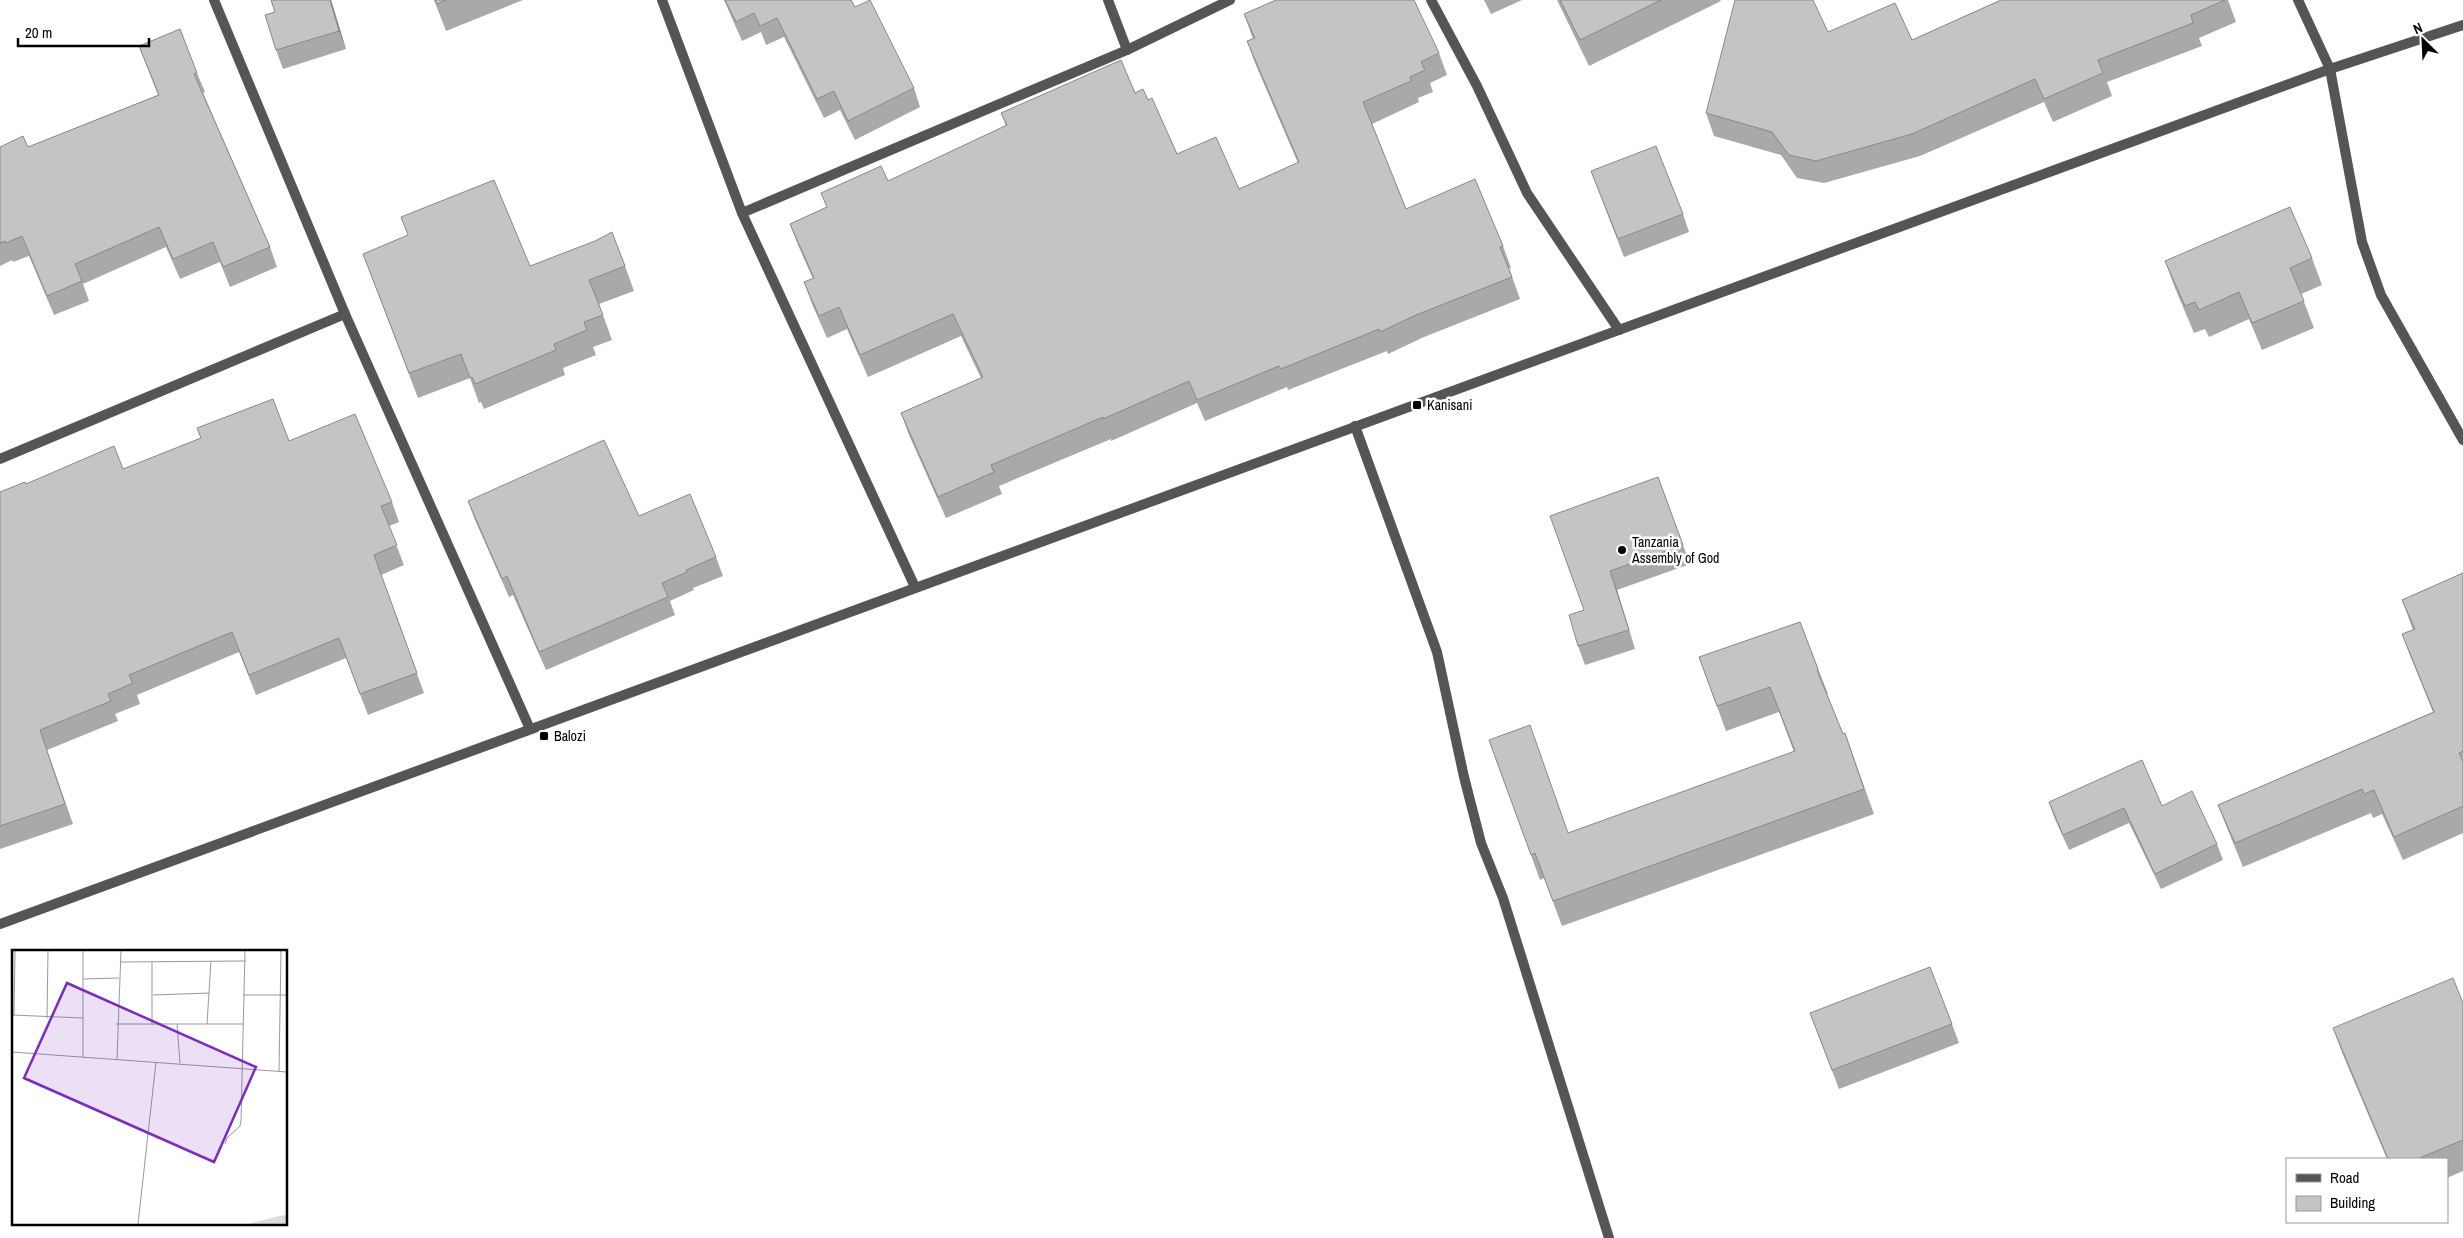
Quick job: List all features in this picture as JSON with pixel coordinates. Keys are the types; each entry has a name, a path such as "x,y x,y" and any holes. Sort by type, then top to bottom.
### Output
{"street":[{"path":"214,0 345,314 530,729"},
{"path":"662,0 742,213 915,587"},
{"path":"1108,0 1127,50"},
{"path":"742,213 1127,50 1230,0"},
{"path":"1431,0 1477,86 1527,193 1619,330"},
{"path":"2298,0 2330,70 2362,242 2381,295 2463,440"},
{"path":"0,924 915,587 2330,70 2463,25"},
{"path":"0,459 345,314"},
{"path":"1355,426 1437,652 1464,777 1481,843 1503,898 1609,1238"}],"building":[{"path":"271,0 330,0 339,31 276,50 265,15 275,12"},
{"path":"435,0 446,0 437,4"},
{"path":"725,0 851,0 855,7 870,0 914,88 848,121 834,91 817,99 777,18 760,26 754,13 736,22"},
{"path":"1276,0 1414,0 1439,53 1421,62 1425,70 1410,77 1411,81 1363,102 1406,209 1475,179 1503,246 1500,247 1512,277 1416,315 1380,332 1379,329 1281,369 1279,366 1197,400 1189,381 991,465 994,472 938,497 901,413 983,377 953,314 860,355 839,307 819,316 804,282 814,278 790,224 827,207 821,193 881,166 888,181 1007,125 1001,113 1121,60 1135,93 1143,89 1148,100 1152,98 1177,154 1216,137 1239,189 1299,162 1247,41 1255,38 1244,14"},
{"path":"1560,0 1661,0 1580,40"},
{"path":"1735,0 1813,0 1828,32 1895,3 1912,40 2001,0 2225,0 2191,15 2193,23 2098,60 2103,73 2044,99 2035,79 1912,134 1816,161 1789,155 1772,132 1706,113"},
{"path":"180,29 197,73 194,74 270,247 223,267 213,242 173,259 159,227 75,264 82,281 47,296 22,236 6,243 5,241 0,243 0,147 23,136 28,147 159,95 139,46"},
{"path":"1656,146 1683,214 1618,239 1591,171"},
{"path":"494,180 530,266 595,241 612,232 625,266 589,280 603,315 584,322 587,330 554,344 556,350 475,384 472,377 470,378 461,354 409,373 363,254 408,235 401,217"},
{"path":"2290,207 2312,258 2290,268 2304,301 2252,323 2239,292 2199,310 2195,302 2185,306 2165,261"},
{"path":"273,399 289,441 355,414 392,502 381,506 397,545 374,555 417,673 360,694 339,638 249,675 232,632 129,675 133,683 108,694 111,701 40,730 65,804 0,826 0,492 25,482 26,484 114,446 123,469 201,438 197,428"},
{"path":"604,440 639,516 690,494 716,557 662,583 668,597 539,652 507,576 502,579 468,501"},
{"path":"1658,477 1683,545 1610,571 1629,630 1578,646 1569,615 1584,610 1550,516"},
{"path":"2463,573 2463,751 2459,753 2463,762 2463,806 2394,837 2374,790 2364,794 2362,789 2235,843 2218,805 2434,712 2402,634 2415,629 2402,600"},
{"path":"1800,622 1817,670 1843,734 1845,733 1864,789 1553,901 1535,853 1531,855 1489,740 1530,725 1568,833 1795,751 1770,687 1717,706 1699,657"},
{"path":"2142,760 2162,806 2192,791 2217,844 2155,874 2124,808 2063,835 2049,802"},
{"path":"1930,967 1952,1024 1832,1070 1810,1013"},
{"path":"2453,978 2463,1003 2463,1140 2419,1158 2388,1158 2333,1028"}],"place":[{"name":"Kanisani","path":"1417,405"},
{"name":"Tanzania Assembly of God","path":"1622,550"},
{"name":"Balozi","path":"544,736"}]}
